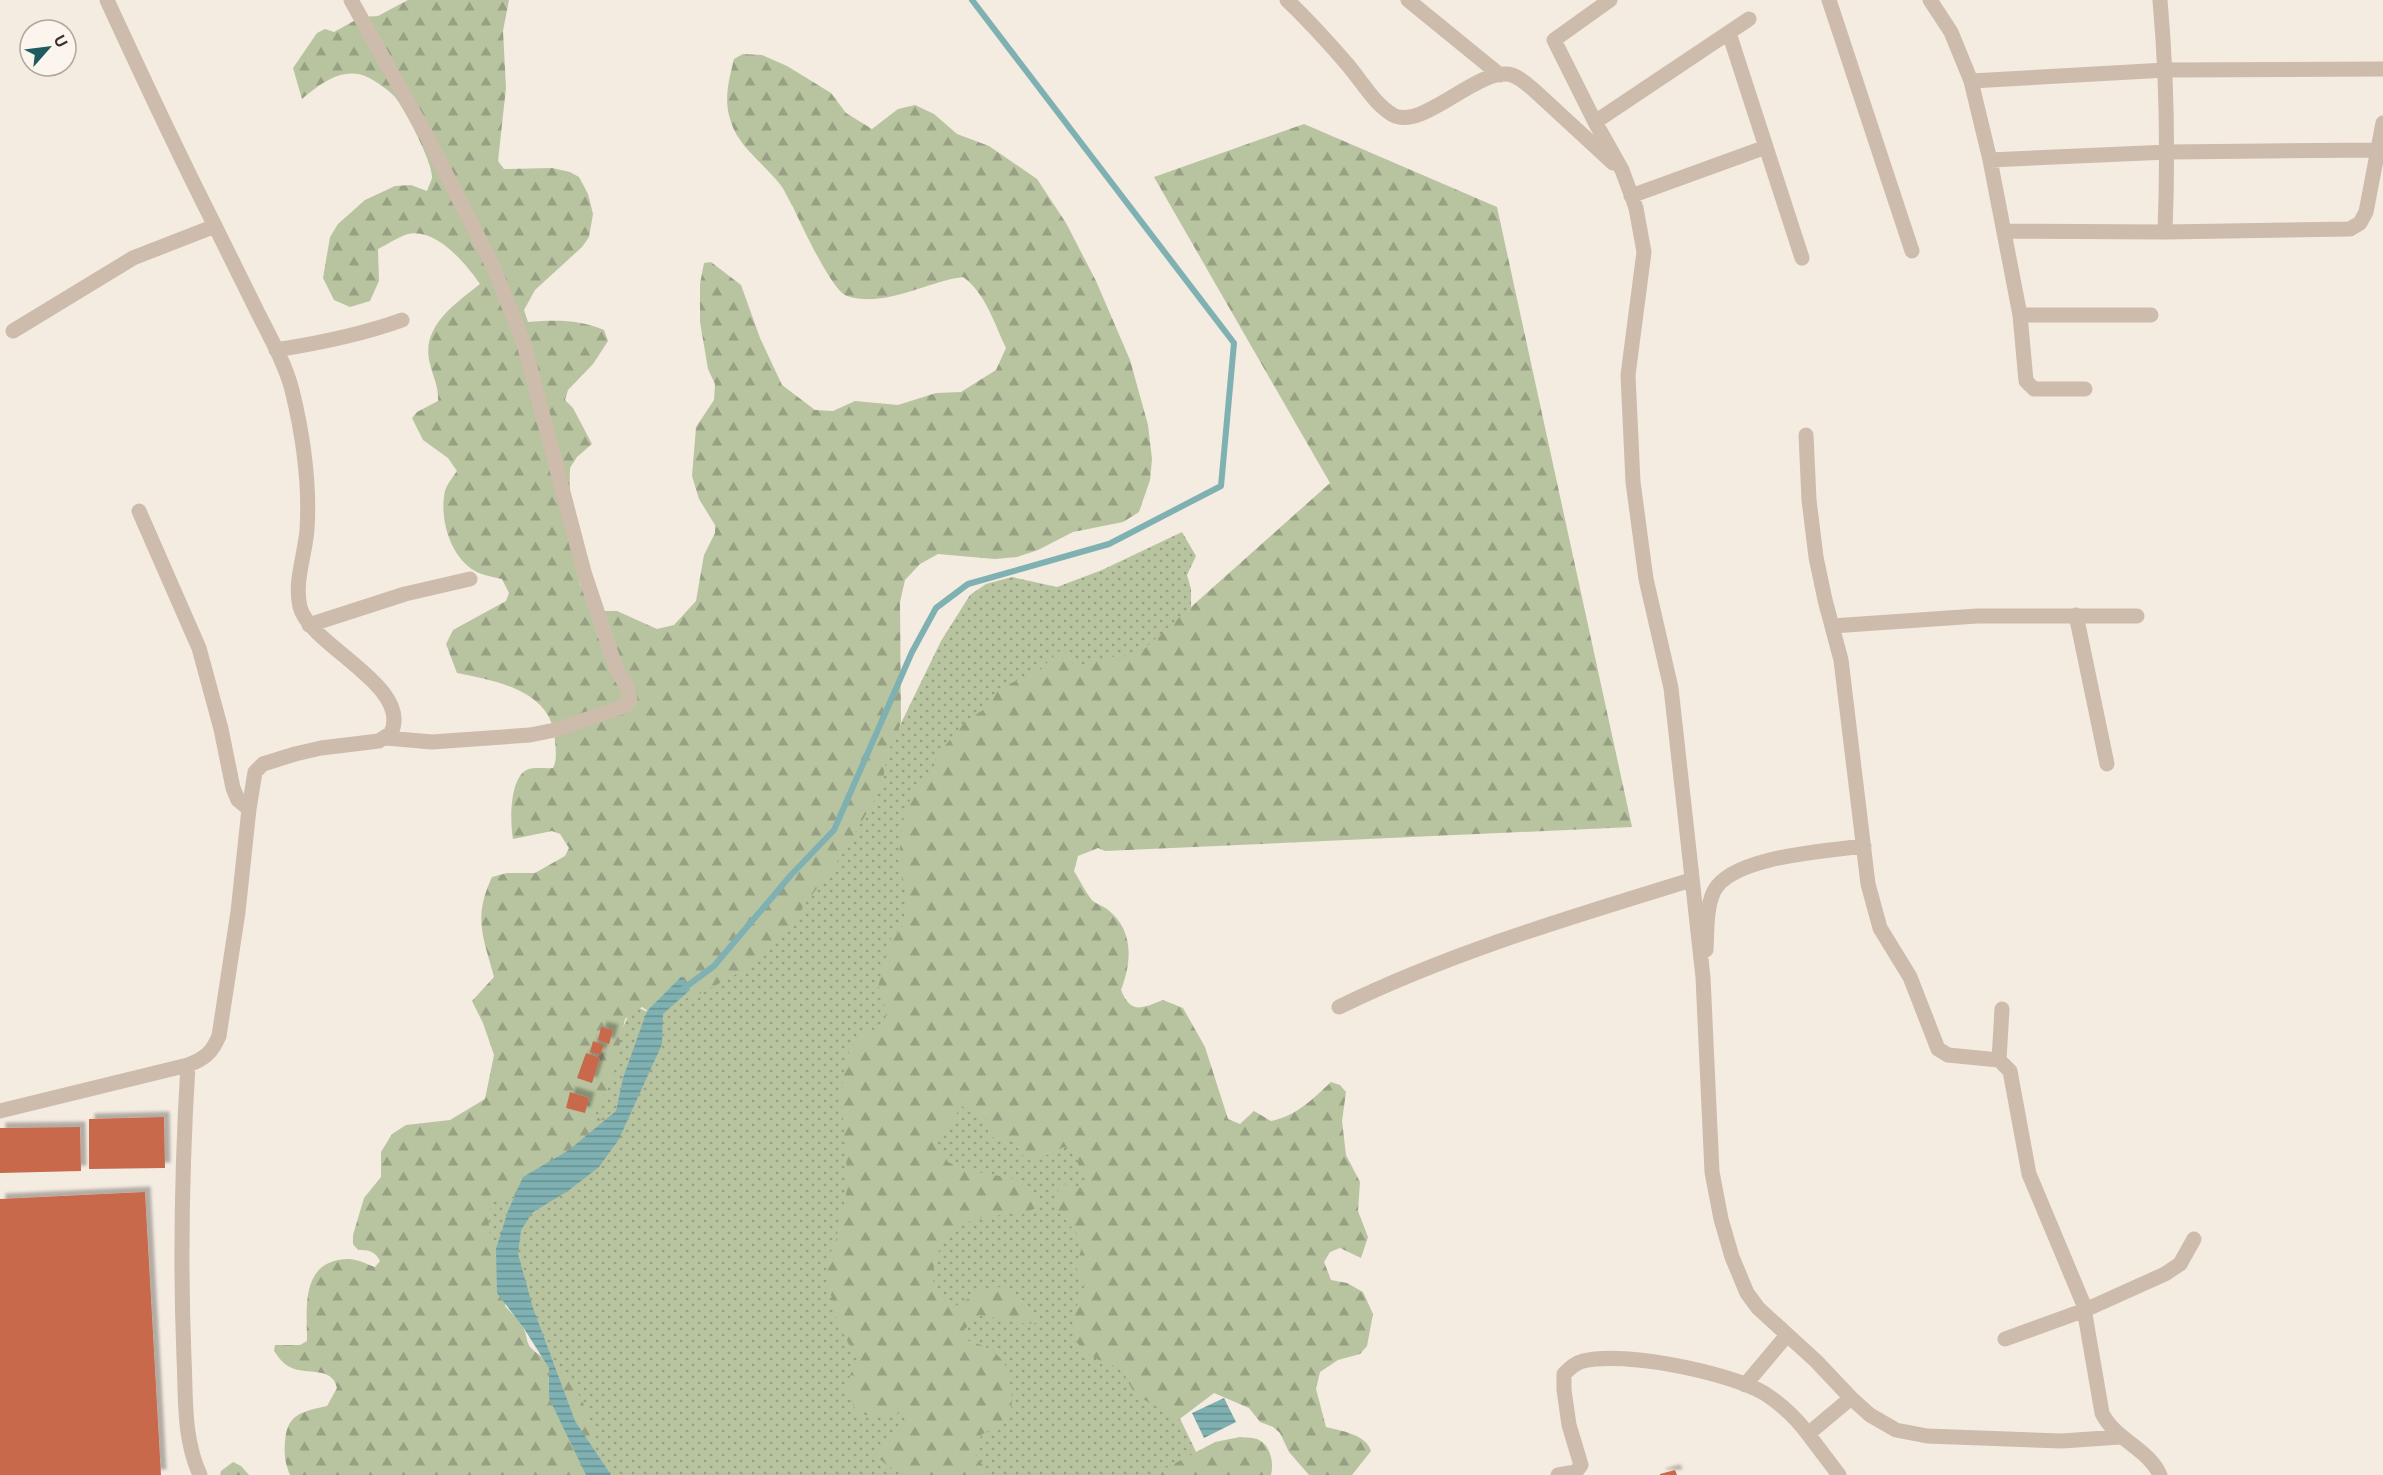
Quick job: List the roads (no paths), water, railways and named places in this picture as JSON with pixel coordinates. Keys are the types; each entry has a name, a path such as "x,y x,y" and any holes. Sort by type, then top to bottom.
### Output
{"street":[{"path":"107,0 148,93 276,350 292,390 303,448 307,519 299,600 309,625 365,673 385,696 391,706 394,721 391,733 386,738"},
{"path":"0,1111 188,1065 199,1061 211,1052 219,1036 238,912 255,772 263,764 321,748 386,738 432,742 537,734 625,706 630,700 627,687 616,668 584,572 524,344 501,285 425,133 351,0"},
{"path":"1287,0 1345,61 1379,103 1395,116 1407,117 1421,113 1480,82 1500,75 1511,75 1522,80 1622,170"},
{"path":"1408,0 1500,75"},
{"path":"1610,0 1554,40 1622,170 1636,208 1644,252 1628,375 1633,482 1646,579 1671,688 1703,977 1712,1172 1721,1219 1732,1257 1747,1293 1758,1308 1870,1415 1896,1430 1927,1436 2062,1442 2120,1437"},
{"path":"1829,0 1912,250"},
{"path":"1930,0 1951,32 1971,81 1990,160 2020,315 2029,386 2034,389 2085,389"},
{"path":"2160,0 2166,70 2168,152 2165,232"},
{"path":"1595,122 1749,19"},
{"path":"1729,33 1802,258"},
{"path":"1971,81 2166,70 2383,69"},
{"path":"2004,231 2165,232 2350,229 2360,223 2366,212 2383,123"},
{"path":"1631,196 1766,147"},
{"path":"1990,160 2168,152 2377,150"},
{"path":"13,331 133,258 215,226"},
{"path":"2020,315 2151,315"},
{"path":"276,350 339,339 402,320"},
{"path":"1806,435 1809,500 1816,557 1841,660 1875,915 1880,928 1910,977 1935,1044 1948,1055 1999,1060 2010,1071 2031,1180 2085,1310 2098,1402 2106,1421 2120,1437 2153,1463 2160,1475"},
{"path":"139,511 199,648 222,729 232,788 238,800 249,809"},
{"path":"309,625 405,594 470,579"},
{"path":"2076,615 2107,764"},
{"path":"1832,626 1937,618 2137,616"},
{"path":"1703,977 1713,892 1723,878 1746,865 1864,846"},
{"path":"1339,1006 1379,987 1493,942 1691,880"},
{"path":"1999,1060 2002,1009"},
{"path":"188,1065 182,1175 183,1336 188,1443 200,1475"},
{"path":"2005,1339 2085,1310 2173,1269 2188,1254 2194,1239"},
{"path":"1745,1385 1787,1335"},
{"path":"1558,1475 1576,1472 1581,1466 1569,1425 1564,1374 1582,1361 1646,1360 1701,1371 1764,1393 1789,1412 1839,1475"},
{"path":"1808,1434 1851,1398"}],"water":[{"path":"682,976 690,990 663,1014 662,1044 619,1139 599,1167 568,1191 533,1212 521,1230 518,1254 533,1308 575,1421 611,1475 586,1475 549,1398 549,1368 523,1327 497,1293 496,1249 508,1211 523,1177 569,1150 616,1111 623,1078 647,1011"},
{"path":"1224,1398 1236,1422 1204,1438 1192,1413"}],"waterway":[{"path":"683,989 714,966 791,875 834,830 912,652 936,608 968,584 1109,544 1221,486 1234,343 972,0"}]}
